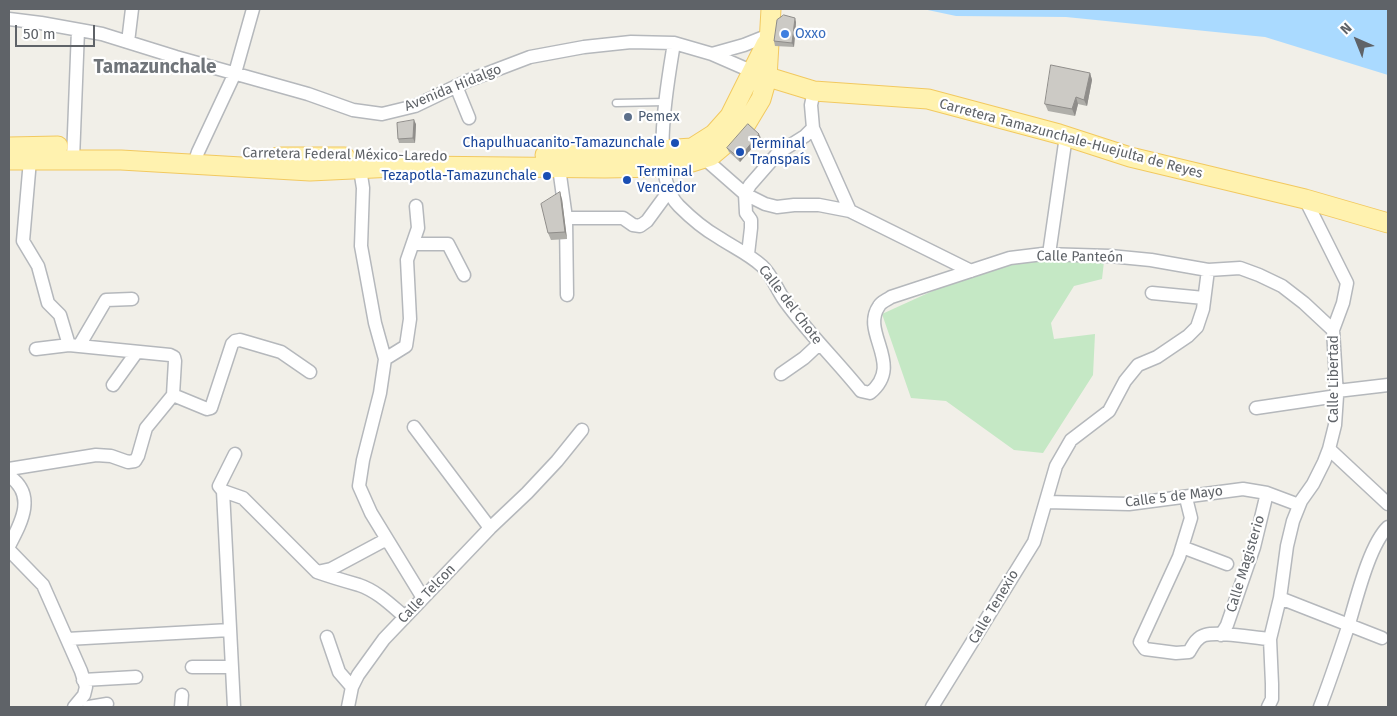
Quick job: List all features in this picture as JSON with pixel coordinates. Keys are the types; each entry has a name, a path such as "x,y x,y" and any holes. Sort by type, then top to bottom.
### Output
{"main road":[{"name":"Carretera Federal México-Laredo","path":"9,147 196,158 310,170 360,168 416,161 586,154 704,158 710,156 746,124 761,98 759,75 769,37 771,9"},
{"name":"Carretera Federal México-Laredo","path":"196,158 282,157 559,168 663,158 692,148 714,134 730,116 742,94 759,75"},
{"name":"Carretera Tamazunchale-Huejulta de Reyes","path":"759,75 814,91 928,99 1066,136 1139,159 1305,199 1388,222"},
{"name":"Carretera Federal México-Laredo","path":"9,160 30,160 73,152"}],"street":[{"path":"128,42 132,9"},
{"path":"196,158 234,73 253,9"},
{"name":"Avenida Hidalgo","path":"9,20 102,34 308,94 354,110 382,114 415,106 456,86 530,57 584,47 631,42 674,43 712,54 759,75"},
{"path":"73,152 78,30"},
{"path":"712,54 769,37"},
{"name":"Calle del Chote","path":"674,43 665,102 663,158 669,191 678,205 690,216 717,237 748,254 764,268 785,301 819,344 861,391 870,393"},
{"path":"456,86 469,118"},
{"path":"814,91 811,105 813,128 850,210"},
{"path":"748,254 751,220 746,213 745,194 750,185 778,153 805,136 813,128"},
{"path":"1049,254 1066,136"},
{"path":"704,158 745,194 765,204 777,207 819,205 850,210 971,270"},
{"path":"30,160 23,240 38,266 48,304 60,315 74,346"},
{"path":"360,168 363,188 361,246 375,323 385,359 380,393 363,460 359,486 371,513 423,598"},
{"path":"559,168 566,218 567,295"},
{"path":"566,218 623,218 633,226 640,226 669,191"},
{"name":"Calle Libertad","path":"1268,707 1272,699 1270,639 1280,598 1287,546 1299,505 1313,484 1330,449 1335,425 1337,394 1333,330 1343,303 1347,283 1305,199"},
{"path":"385,359 406,346 410,319 407,260 418,228 416,206"},
{"path":"413,244 448,244 464,275"},
{"name":"Calle Panteón","path":"870,393 877,387 884,368 884,362 877,342 874,317 879,305 892,297 1010,258 1049,254 1084,254 1151,260 1208,270 1240,268 1259,274 1282,286 1333,330"},
{"name":"Calle Tenexio","path":"932,707 1034,542 1056,466 1071,440 1109,411 1125,381 1138,365 1157,357 1198,327 1208,270"},
{"path":"1152,292 1204,298"},
{"path":"74,346 106,300 132,299"},
{"path":"173,395 208,409 211,408 232,344 240,340 281,352 310,372"},
{"path":"781,374 804,358 819,344"},
{"path":"9,469 96,455 111,456 128,462 135,461 146,428 173,395 174,357 74,346 36,348"},
{"path":"113,385 136,353"},
{"path":"1256,408 1388,385"},
{"path":"414,427 490,528"},
{"name":"Calle Telcon","path":"348,707 352,688 358,674 384,639 490,528 527,493 557,461 582,430"},
{"path":"1330,449 1388,504"},
{"path":"235,454 219,486 223,491 243,498 317,572 360,586 384,598 405,617"},
{"path":"9,476 22,488 25,506 19,526 9,548 43,585 67,639 86,687 84,696 74,707"},
{"name":"Calle 5 de Mayo","path":"1046,502 1129,504 1243,489 1267,492 1299,505"},
{"path":"223,491 234,707"},
{"name":"Calle Magisterio","path":"1221,635 1227,625 1254,547 1267,492"},
{"path":"1186,498 1191,518 1182,547 1140,642 1141,646 1145,649 1176,653 1189,652 1195,642 1204,635 1270,639"},
{"path":"1320,707 1349,624 1359,587 1372,555 1388,527"},
{"path":"317,572 331,569 386,539"},
{"path":"1182,547 1227,564"},
{"path":"1280,598 1382,638"},
{"path":"67,639 230,630"},
{"path":"327,638 339,672 352,688"},
{"path":"192,668 232,667"},
{"path":"83,680 136,677"},
{"path":"89,707 107,704"}],"lane":[{"path":"616,103 665,102"}],"green space":[{"path":"1105,253 1102,279 1074,286 1051,323 1054,339 1095,334 1093,375 1043,453 1014,450 946,401 911,398 882,314 994,263"}],"water":[{"path":"923,9 1388,9 1388,75 1265,37 1066,17 956,16"}],"building":[{"path":"784,15 795,18 792,43 774,41 777,20"},
{"path":"1051,65 1090,73 1084,100 1076,97 1072,109 1045,104"},
{"path":"414,120 413,138 398,139 397,123"},
{"path":"748,124 759,134 739,158 727,148"},
{"path":"560,192 565,232 548,233 541,204"}],"place":[{"name":"Oxxo","path":"785,34"},
{"name":"Pemex","path":"628,117"},
{"name":"Chapulhuacanito-Tamazunchale","path":"675,143"},
{"name":"Terminal Transpaís","path":"740,152"},
{"name":"Tezapotla-Tamazunchale","path":"547,176"},
{"name":"Terminal Vencedor","path":"627,180"}],"district":[{"name":"Tamazunchale","path":"155,68"}]}
